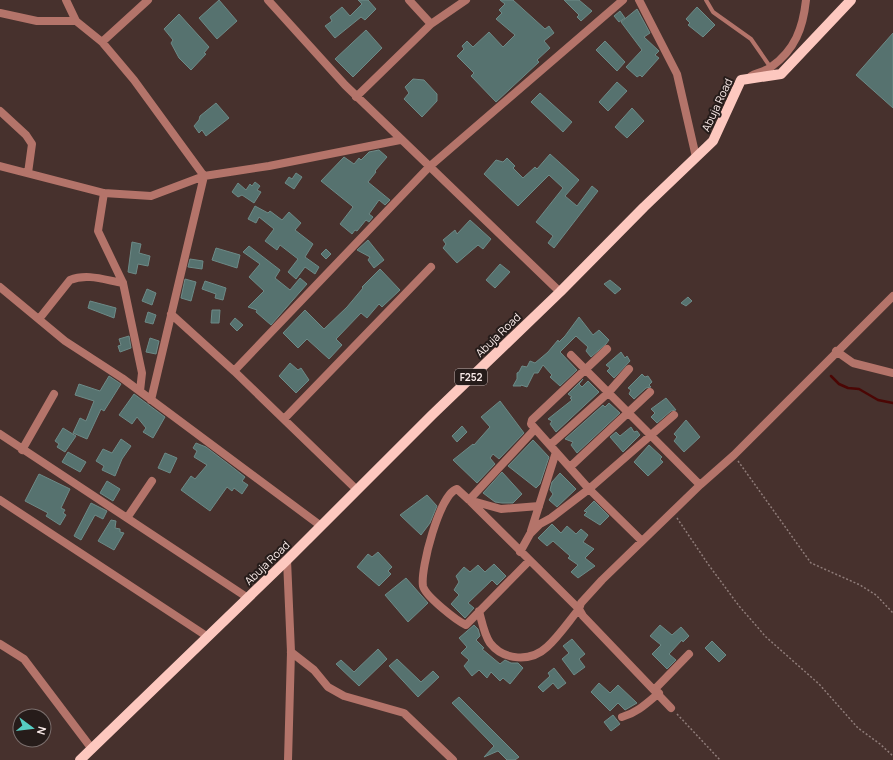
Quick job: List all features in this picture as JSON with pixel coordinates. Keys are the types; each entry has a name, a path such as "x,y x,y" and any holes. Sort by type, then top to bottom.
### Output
{"main road":[{"name":"Abuja Road","path":"80,760 287,560 437,410 560,292 713,141 741,80 781,74 851,0"}],"street":[{"path":"66,0 76,21 102,42 134,80 204,176 151,400"},
{"path":"102,42 148,0"},
{"path":"268,0 356,97 560,292"},
{"path":"409,0 431,24"},
{"path":"356,97 431,24 466,0"},
{"path":"234,370 429,167 622,0"},
{"path":"639,0 677,74 696,157"},
{"path":"741,80 771,68 792,47 804,21 806,0"},
{"path":"0,13 37,21 76,21"},
{"path":"0,111 26,135 32,144 28,173"},
{"path":"0,166 104,193 151,196 204,176 269,166 400,140"},
{"path":"104,193 98,231 123,283 142,374 140,391"},
{"path":"284,419 431,267"},
{"path":"39,319 70,280 77,277 90,276 123,283"},
{"path":"0,287 65,341 140,391 321,526"},
{"path":"479,611 484,631 496,650 519,658 532,657 547,648 579,609 581,603 602,580 700,485 734,455 893,296"},
{"path":"171,314 234,370 357,490"},
{"path":"607,349 532,420 531,424 589,489 642,541"},
{"path":"836,352 854,363 893,373"},
{"path":"571,355 700,485"},
{"path":"550,445 608,393 630,369"},
{"path":"570,467 650,392"},
{"path":"22,450 54,394"},
{"path":"530,534 540,524 551,518 589,489 674,415"},
{"path":"469,500 535,429"},
{"path":"0,434 22,450 248,598"},
{"path":"520,552 530,534 556,452"},
{"path":"127,518 152,481"},
{"path":"529,561 466,625 428,596 423,587 424,560 445,499 453,490 457,489 579,609 583,616 671,708"},
{"path":"0,500 208,637"},
{"path":"469,500 502,510 539,506"},
{"path":"287,560 291,652 288,760"},
{"path":"0,644 24,659 92,749"},
{"path":"291,652 314,670 328,687 344,696 404,713 449,759"},
{"path":"622,717 641,708 689,654"}],"lane":[{"path":"706,0 713,12 751,39 771,68"}],"path":[{"path":"734,455 812,563 860,585 876,595 893,613"},
{"path":"673,511 708,564 739,606 766,637 819,684 858,728 880,744 893,756"},
{"path":"671,708 720,760"}],"building":[{"path":"219,0 237,21 217,39 199,18"},
{"path":"358,0 368,0 376,9 365,20 361,17 335,38 325,26 332,21 330,17 342,7 350,16 362,4"},
{"path":"500,0 513,0 545,29 549,26 554,33 544,41 550,48 537,60 539,62 496,102 471,76 474,73 457,56 464,49 462,46 467,41 473,47 489,32 503,47 515,35 496,19 502,13 499,10 505,4"},
{"path":"564,0 579,0 592,11 581,21 577,17 579,15"},
{"path":"697,7 715,25 703,37 688,25 690,23 686,19"},
{"path":"637,9 650,33 644,37 659,51 655,55 659,58 642,77 640,75 637,77 626,67 642,50 621,22"},
{"path":"620,11 625,18 619,22 614,16"},
{"path":"179,14 209,47 204,53 206,54 191,70 179,58 171,43 173,40 164,29"},
{"path":"366,30 382,48 353,77 335,59"},
{"path":"893,33 893,108 856,75"},
{"path":"605,41 625,62 617,71 596,50"},
{"path":"413,79 424,80 437,94 437,101 422,117 404,99 409,93 405,87"},
{"path":"617,82 627,91 608,111 599,102"},
{"path":"540,93 572,122 563,132 531,102"},
{"path":"216,103 229,118 206,136 202,130 199,133 194,126 199,120 200,116"},
{"path":"632,108 644,121 627,138 615,127"},
{"path":"379,150 387,157 368,182 390,200 385,205 379,200 369,214 373,217 369,222 366,220 357,231 355,230 352,234 340,224 353,207 321,181 344,157 354,164 359,158 361,160 369,152"},
{"path":"550,154 579,180 565,196 577,206 592,186 598,191 554,248 548,243 553,236 536,222 563,188 549,175 518,206 484,174 496,160 503,162 507,158 515,166 513,168 523,178 535,167 537,169"},
{"path":"296,173 302,177 294,189 285,183 289,177 292,179"},
{"path":"255,182 260,186 257,190 261,192 254,203 242,195 238,197 232,192 238,183 246,190 250,184 252,186"},
{"path":"255,206 268,213 270,211 282,220 289,212 301,223 295,230 313,244 305,257 319,267 315,274 305,267 296,279 288,272 298,259 280,245 277,250 265,241 274,229 259,217 256,223 248,219"},
{"path":"470,220 491,239 483,249 478,245 457,263 443,248 446,244 443,240 455,230 457,234"},
{"path":"368,240 384,260 374,268 368,260 370,257 357,250"},
{"path":"132,242 141,244 139,253 150,256 148,266 138,264 136,274 128,272"},
{"path":"249,246 280,270 275,278 290,290 300,278 307,284 271,325 256,312 257,310 248,307 264,291 249,277 260,264 243,252"},
{"path":"216,248 240,255 237,268 212,260"},
{"path":"326,249 331,254 326,259 321,254"},
{"path":"190,259 203,261 202,269 188,267"},
{"path":"500,264 510,272 495,288 486,280"},
{"path":"380,269 400,290 382,307 379,304 367,318 361,313 336,339 342,345 329,359 307,339 298,348 283,333 305,310 324,329 347,307 363,288 362,287"},
{"path":"185,279 196,282 191,301 181,298"},
{"path":"610,280 621,289 615,294 604,284"},
{"path":"205,281 226,288 223,300 215,298 216,294 202,289"},
{"path":"147,289 156,293 152,305 142,301"},
{"path":"688,297 692,301 686,306 681,303"},
{"path":"90,301 116,308 114,318 88,308"},
{"path":"212,310 220,310 219,323 211,323"},
{"path":"148,312 156,315 153,324 145,322"},
{"path":"579,317 593,335 599,330 609,340 606,344 591,357 586,351 588,347 576,336 560,352 577,370 560,386 550,377 552,375 543,365 538,373 534,373 527,387 521,385 513,386 517,379 517,373 522,366 527,367 530,361 535,363 548,352 558,340 559,342 565,336"},
{"path":"235,318 243,325 237,331 230,324"},
{"path":"129,336 131,348 120,352 118,346 121,345 119,339"},
{"path":"150,338 159,341 156,354 146,352"},
{"path":"621,352 625,358 627,356 630,361 614,378 607,371 610,368 606,365"},
{"path":"290,363 298,370 301,368 309,380 296,393 279,376"},
{"path":"642,374 645,377 648,376 652,382 649,385 651,387 646,388 634,399 629,394 631,390 628,388"},
{"path":"109,376 121,384 104,411 101,409 87,439 73,433 80,418 86,421 94,401 75,395 79,384 100,391"},
{"path":"583,379 579,384 582,387 588,381 599,392 556,432 550,424 552,421 548,419 572,400 570,398 572,397 568,394"},
{"path":"134,394 165,417 153,438 143,432 146,428 137,417 132,424 119,415"},
{"path":"666,398 676,410 671,411 657,423 651,417 655,413 651,409"},
{"path":"500,401 524,433 499,459 493,454 490,458 495,464 477,483 453,460 473,444 474,445 490,427 481,417"},
{"path":"609,403 620,413 577,453 571,445 573,442 565,439 603,405 605,407"},
{"path":"686,420 700,437 684,452 674,441 677,437 674,434"},
{"path":"462,426 467,432 457,442 452,436"},
{"path":"631,427 634,432 637,431 640,435 623,452 610,437 616,432 620,436"},
{"path":"63,428 76,436 65,452 57,447 59,444 55,441"},
{"path":"121,439 131,446 122,459 115,476 102,470 104,466 96,461 103,449 112,453"},
{"path":"533,440 549,457 540,484 536,488 508,466"},
{"path":"196,443 206,447 245,477 242,481 248,485 242,494 234,488 232,491 227,487 210,511 181,490 191,476 195,479 207,465 194,457 197,451 193,448"},
{"path":"649,445 662,457 660,459 663,462 648,476 634,462"},
{"path":"68,452 86,462 80,472 62,462"},
{"path":"165,453 177,458 170,473 158,468"},
{"path":"502,472 522,494 513,503 495,502 483,493"},
{"path":"560,473 576,489 557,507 549,500 553,494 550,490 552,482"},
{"path":"39,474 70,489 61,508 65,510 63,513 66,515 60,525 46,516 48,513 25,501"},
{"path":"107,481 120,489 113,501 100,493"},
{"path":"427,495 437,506 430,523 421,535 400,515"},
{"path":"594,501 609,516 600,525 584,515 587,512 584,511"},
{"path":"91,503 107,511 103,519 95,515 81,540 74,536"},
{"path":"111,520 116,521 115,528 120,529 120,532 124,533 114,550 98,541"},
{"path":"552,524 561,533 567,526 576,534 581,529 588,535 583,542 594,549 585,558 595,566 578,578 571,572 578,565 568,558 570,556 553,541 547,546 538,538"},
{"path":"378,552 392,567 388,571 391,574 379,586 357,567 368,554 372,557"},
{"path":"494,564 506,576 497,585 492,580 468,603 474,608 465,618 451,604 459,595 454,590 459,582 456,576 464,567 470,572 478,565 485,572"},
{"path":"406,578 428,603 408,622 385,595"},
{"path":"474,625 478,629 480,636 476,640 484,648 482,649 500,664 505,660 511,663 518,663 523,668 510,684 503,678 500,681 491,672 487,678 479,670 472,676 464,666 469,660 461,653 467,647 459,638"},
{"path":"660,625 672,635 681,627 689,636 683,642 682,640 669,654 676,660 667,669 652,654 661,645 650,636"},
{"path":"572,639 585,654 579,659 585,667 574,675 562,659 569,653 563,646"},
{"path":"712,641 726,655 719,662 705,648"},
{"path":"378,649 387,659 359,686 336,664 341,660 354,672"},
{"path":"397,659 421,682 433,671 439,677 418,697 389,666"},
{"path":"554,668 566,683 558,689 553,683 543,692 538,687 550,676 548,673"},
{"path":"599,683 610,693 618,685 637,703 625,710 618,703 610,711 591,692"},
{"path":"459,697 519,757 515,760 507,760 498,751 484,757 494,746 452,703"},
{"path":"613,715 620,724 611,731 604,722"}],"waterway":[{"path":"831,376 839,384 848,388 859,389 878,400 893,403"}]}
